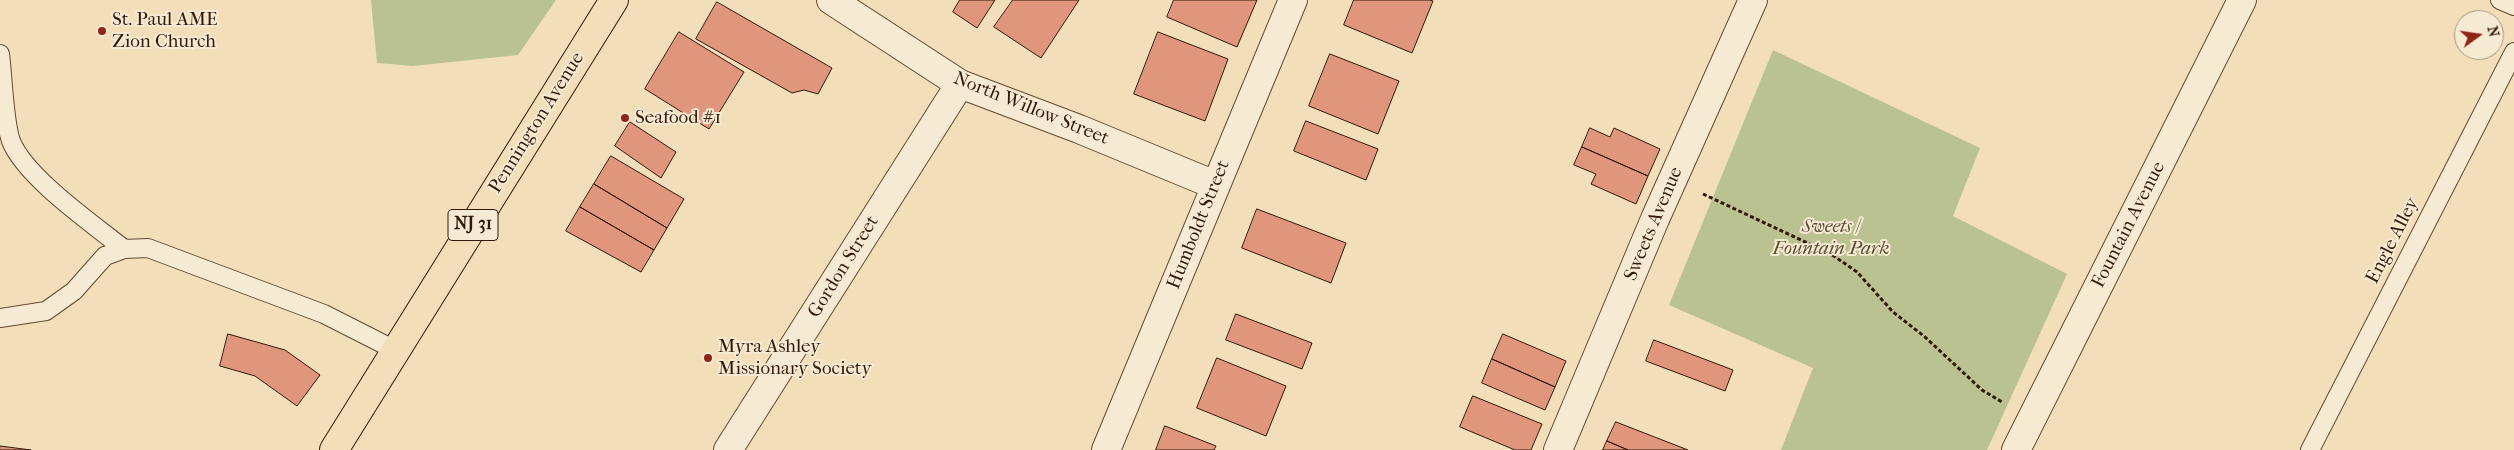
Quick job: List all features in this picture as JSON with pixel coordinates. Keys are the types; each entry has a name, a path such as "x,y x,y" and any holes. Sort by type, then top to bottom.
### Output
{"main road":[{"name":"Pennington Avenue","path":"334,450 614,0"}],"street":[{"name":"North Willow Street","path":"832,0 960,84 1079,129 1214,186"},
{"name":"Humboldt Street","path":"1106,450 1214,186 1293,0"},
{"name":"Sweets Avenue","path":"1558,450 1673,180 1753,0"},
{"name":"Fountain Avenue","path":"2016,450 2242,0"},
{"name":"Gordon Street","path":"728,450 960,84"}],"lane":[{"path":"2500,0 2514,6"},
{"name":"Engle Alley","path":"2310,450 2514,52"},
{"path":"0,54 10,139 16,153 52,190 124,249"},
{"path":"0,318 46,311 74,291 105,256 124,249 148,248 324,314 395,350"}],"path":[{"path":"1673,180 1831,254 1857,272 1893,312 1925,337 1982,390 2032,418"}],"green space":[{"path":"371,0 556,0 518,55 413,66 377,63"},
{"name":"Sweets / Fountain Park","path":"1773,50 1980,148 1953,216 2067,274 1987,450 1781,450 1813,368 1669,305"}],"building":[{"path":"960,0 995,0 977,28 953,12"},
{"path":"1013,0 1079,0 1041,58 994,27"},
{"path":"1174,0 1257,0 1237,47 1167,17"},
{"path":"1354,0 1433,1 1412,53 1344,25"},
{"path":"717,2 832,68 818,94 804,90 792,93 696,39"},
{"path":"679,32 744,72 709,129 645,89"},
{"path":"1158,32 1228,59 1205,121 1134,94"},
{"path":"1330,54 1399,81 1378,134 1309,106"},
{"path":"1306,121 1378,149 1366,180 1294,151"},
{"path":"630,122 676,152 661,178 615,146"},
{"path":"1590,128 1610,137 1614,128 1660,149 1648,176 1582,147"},
{"path":"1582,147 1648,176 1636,204 1591,184 1596,174 1574,165"},
{"path":"611,156 684,199 667,228 594,184"},
{"path":"594,184 667,228 654,250 580,207"},
{"path":"580,207 654,250 641,272 566,231"},
{"path":"1257,209 1346,243 1331,283 1242,248"},
{"path":"1236,314 1312,343 1302,369 1226,340"},
{"path":"228,334 285,350 320,375 297,406 255,376 220,366"},
{"path":"1503,334 1566,361 1555,387 1492,359"},
{"path":"1654,340 1733,370 1725,391 1646,361"},
{"path":"1217,358 1286,386 1266,436 1197,408"},
{"path":"1492,359 1555,387 1545,410 1482,383"},
{"path":"1473,396 1542,424 1531,450 1515,450 1460,427"},
{"path":"1616,422 1688,450 1628,450 1607,441"},
{"path":"1165,426 1216,446 1214,450 1156,450"},
{"path":"1607,441 1628,450 1603,450"},
{"path":"0,446 31,450 0,450"}],"place":[{"name":"St. Paul AME Zion Church","path":"102,31"},
{"name":"Seafood #1","path":"625,118"},
{"name":"Myra Ashley Missionary Society","path":"708,358"}]}
